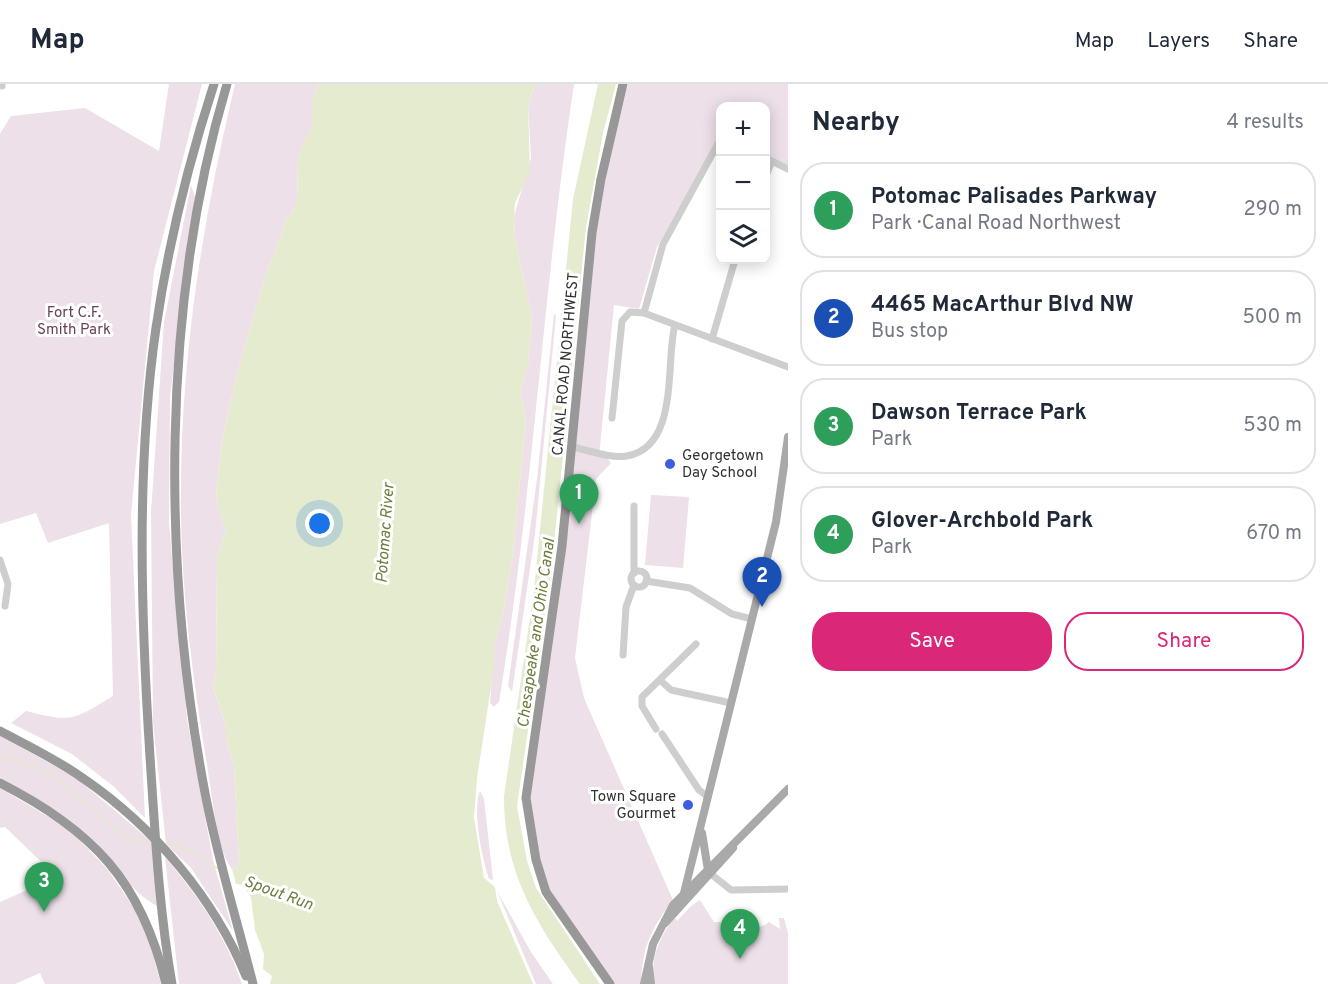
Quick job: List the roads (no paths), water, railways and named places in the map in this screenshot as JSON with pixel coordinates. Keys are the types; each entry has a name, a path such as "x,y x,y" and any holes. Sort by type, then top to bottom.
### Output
{"highway":[{"path":"172,984 153,802 144,604 144,499 149,402 156,329 174,225 197,137 214,84"},
{"path":"227,84 201,194 190,264 178,376 175,514 189,698 205,795 251,984"},
{"name":"CANAL ROAD NORTHWEST","path":"610,984 546,891 536,860 526,809 527,784 558,582 592,233 603,171 623,84"},
{"path":"0,731 84,779 151,836 213,913 231,942 251,984"},
{"path":"0,783 65,821 107,860 128,888 146,921 166,984"}],"main road":[{"path":"684,893 777,514 788,437"},
{"path":"661,927 709,871 788,789"},
{"path":"701,826 702,844 709,871"},
{"path":"644,984 649,959 661,927 673,905 709,871 722,853 735,843"},
{"path":"702,844 722,853"},
{"path":"649,959 651,984"}],"street":[{"path":"644,314 663,244 716,147"},
{"path":"770,160 788,169"},
{"path":"712,339 734,264"},
{"path":"612,418 621,321 628,313 644,314 788,367"},
{"path":"572,447 628,456 639,451 655,435 666,413 675,325"},
{"path":"634,506 634,573 631,579 634,585 640,587 646,581"},
{"path":"0,560 8,584 5,606"},
{"path":"634,573 642,572 646,581"},
{"path":"646,581 690,588 732,614 752,619"},
{"path":"623,655 626,607 634,585"},
{"path":"696,644 642,697 642,706 699,790 708,797"},
{"path":"660,680 671,690 731,703"},
{"path":"709,871 730,890 788,889"}],"water":[{"name":"Potomac River","path":"318,84 535,84 528,106 530,172 515,203 514,216 515,238 532,318 528,364 520,392 526,419 513,553 503,614 495,641 493,674 477,778 474,818 484,878 495,887 497,901 533,984 270,984 272,976 263,969 264,954 255,930 251,898 244,885 236,884 232,869 239,864 234,765 226,740 226,726 213,687 216,673 217,559 226,529 218,508 216,494 222,441 238,370 263,284 285,223 297,204 298,156 312,125 313,98"},
{"name":"Chesapeake and Ohio Canal","path":"598,84 616,84 603,133 586,227 552,564 517,806 527,861 536,888 600,984 580,984 537,918 516,874 505,824 504,796 534,590 573,199"}],"waterway":[{"name":"Spout Run","path":"0,758 14,759 54,775 121,835 150,845"},
{"name":"Spout Run","path":"171,847 187,849 219,869"}],"place":[{"name":"Georgetown Day School","path":"670,464"},
{"name":"Potomac Palisades Parkway","path":"579,524"},
{"name":"4465 MacArthur Blvd NW","path":"762,607"},
{"name":"Town Square Gourmet","path":"688,805"},
{"name":"Dawson Terrace Park","path":"44,912"},
{"name":"Glover-Archbold Park","path":"740,959"}],"park label":[{"name":"Fort C.F. Smith Park","path":"74,320"}]}
